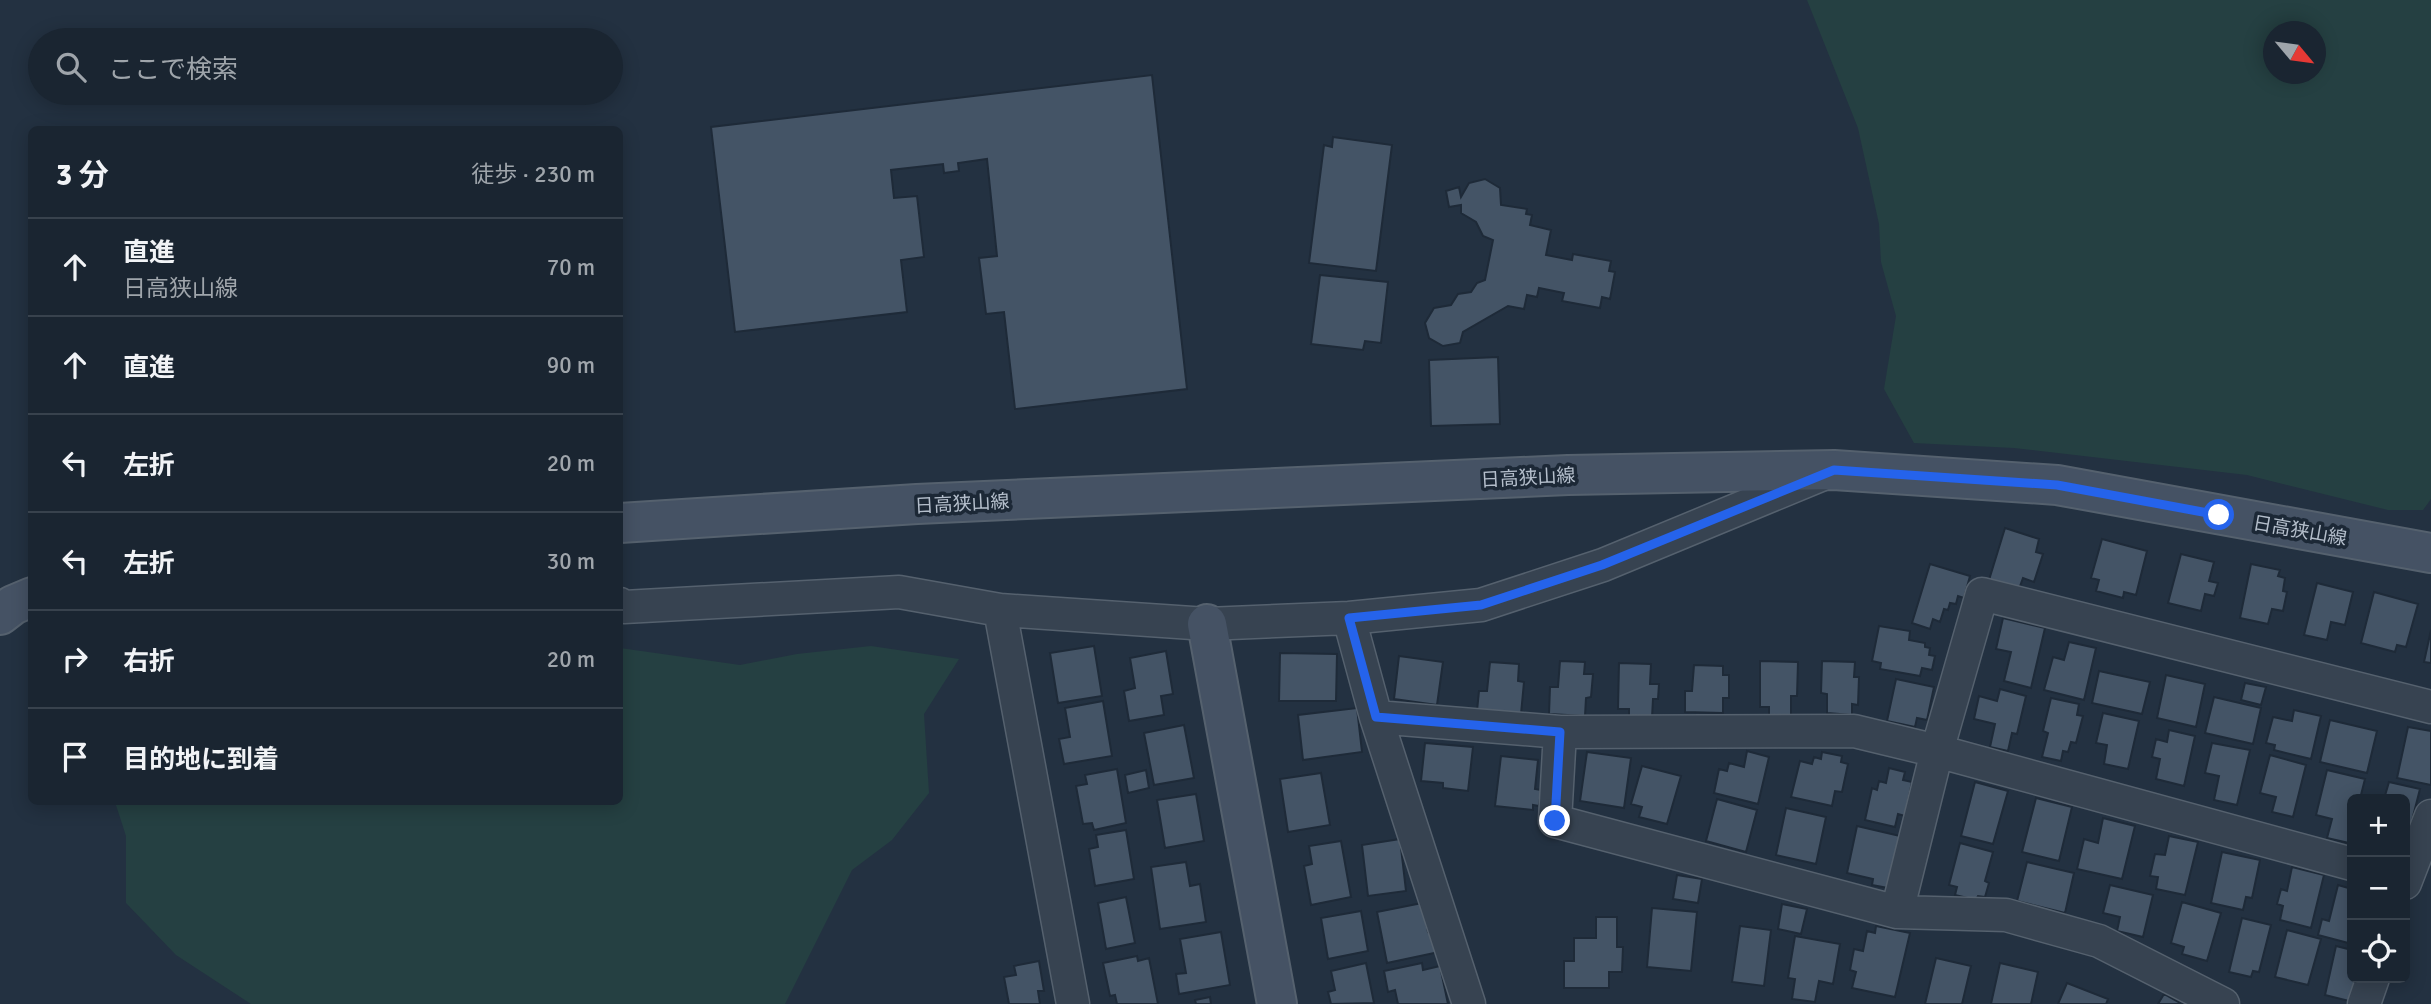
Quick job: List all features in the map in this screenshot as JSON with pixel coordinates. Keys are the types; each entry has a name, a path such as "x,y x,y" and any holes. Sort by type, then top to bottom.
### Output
{"main road":[{"name":"日高狭山線","path":"623,523 917,505 1568,475 1834,470 2057,485 2431,553"},
{"path":"0,615 28,599"},
{"path":"1207,624 1277,1004"}],"street":[{"path":"623,606 899,592 1000,610 1207,624 1349,618 1481,605 1602,565 1834,470"},
{"path":"1897,912 1937,751 1982,594 2431,707"},
{"path":"1000,610 1073,1004"},
{"path":"1349,618 1376,717 1469,1004"},
{"path":"1376,717 1560,732 1854,731 2347,863"},
{"path":"1560,732 1555,821 1897,912 2007,915 2099,941 2223,1004"},
{"path":"2410,868 2431,816"},
{"path":"2364,1004 2371,983"}],"green space":[{"path":"1807,0 2431,0 2431,499 2423,510 2388,510 2247,475 2014,448 1914,443 1884,389 1896,316 1881,262 1879,224 1858,128"},
{"path":"871,646 959,659 924,714 929,793 892,840 852,870 785,1004 251,1004 176,955 126,903 126,836 116,805 623,805 623,648 740,665 797,654"}],"building":[{"path":"1152,75 1187,389 1015,409 1004,312 986,314 979,258 997,256 987,159 958,163 959,171 944,173 943,164 891,170 894,198 917,196 924,257 901,260 907,312 735,332 711,127"},
{"path":"1333,137 1392,145 1376,271 1309,263 1324,145 1332,147"},
{"path":"1485,179 1500,188 1501,205 1527,209 1526,214 1532,215 1530,225 1551,230 1546,255 1572,260 1573,254 1611,261 1609,271 1615,272 1610,299 1602,297 1600,308 1562,301 1564,293 1539,288 1537,297 1527,295 1524,309 1508,306 1463,332 1460,343 1443,346 1429,338 1425,323 1434,308 1451,305 1458,294 1471,292 1477,283 1485,280 1493,240 1483,236 1476,222 1461,213 1461,205 1449,207 1446,191 1459,187 1461,197 1469,183"},
{"path":"1320,275 1388,282 1381,343 1365,341 1363,350 1311,344"},
{"path":"1498,357 1500,424 1431,426 1429,360"},
{"path":"2005,528 2039,539 2036,552 2043,554 2034,582 2023,578 2019,589 1989,580"},
{"path":"2102,539 2147,551 2136,595 2124,592 2123,598 2096,591 2099,580 2091,578"},
{"path":"2181,554 2214,562 2209,581 2218,583 2214,596 2205,594 2201,611 2168,603"},
{"path":"1930,564 1970,576 1964,598 1958,596 1956,604 1950,603 1948,610 1944,609 1940,622 1933,619 1930,629 1912,623"},
{"path":"2251,564 2280,570 2278,576 2285,578 2283,591 2287,592 2283,611 2272,609 2268,624 2240,618"},
{"path":"2317,583 2353,592 2345,625 2331,622 2327,640 2304,635"},
{"path":"2374,592 2418,604 2406,647 2397,645 2395,652 2361,643"},
{"path":"2003,618 2045,628 2031,688 2004,681 2011,652 1996,649"},
{"path":"1879,626 1910,631 1909,640 1925,643 1925,647 1930,648 1929,655 1935,656 1932,670 1922,668 1920,676 1880,669 1881,663 1872,661"},
{"path":"2431,630 2431,663 2424,662"},
{"path":"2069,642 2096,648 2084,700 2044,690 2053,657 2064,660"},
{"path":"1094,646 1102,696 1058,703 1050,653"},
{"path":"1166,651 1173,694 1161,696 1164,715 1129,721 1124,691 1135,688 1130,658"},
{"path":"1280,653 1337,654 1336,701 1279,701"},
{"path":"1399,656 1443,662 1437,705 1394,699"},
{"path":"1560,661 1585,662 1584,674 1593,674 1591,697 1586,698 1585,716 1549,714 1550,687 1558,687"},
{"path":"1760,661 1798,662 1797,696 1791,696 1791,718 1769,718 1769,707 1760,707"},
{"path":"1822,661 1855,662 1854,677 1859,677 1858,705 1852,704 1852,715 1827,713 1827,694 1821,693"},
{"path":"1490,662 1519,664 1518,681 1524,682 1521,714 1477,711 1479,691 1487,691"},
{"path":"1619,663 1651,664 1650,684 1659,684 1658,699 1653,699 1652,718 1629,718 1629,709 1618,709"},
{"path":"1694,665 1723,666 1723,675 1729,675 1729,698 1723,698 1723,713 1685,712 1685,691 1692,691"},
{"path":"2099,671 2150,682 2142,714 2092,703"},
{"path":"2166,675 2205,684 2196,727 2157,718"},
{"path":"1896,679 1934,687 1927,720 1917,718 1915,727 1887,721"},
{"path":"2245,683 2266,687 2261,705 2241,700"},
{"path":"2000,689 2026,696 2017,734 2012,733 2008,751 1990,747 1995,724 1974,719 1979,696 1997,701"},
{"path":"2214,697 2261,708 2253,744 2205,733"},
{"path":"2051,698 2079,704 2077,715 2083,716 2076,743 2071,742 2068,752 2063,751 2061,761 2042,757 2048,733 2043,731"},
{"path":"1103,701 1112,756 1064,764 1059,739 1070,737 1065,708"},
{"path":"1357,708 1362,752 1303,760 1298,715"},
{"path":"2294,710 2321,716 2311,759 2274,750 2275,745 2266,743 2273,717 2292,721"},
{"path":"2103,713 2139,721 2128,769 2104,764 2107,745 2096,743"},
{"path":"2330,720 2377,731 2367,773 2320,762"},
{"path":"1184,725 1194,778 1154,785 1144,733"},
{"path":"2408,727 2431,731 2431,785 2397,778"},
{"path":"2169,730 2195,736 2184,786 2156,779 2160,759 2152,757 2156,739 2167,742"},
{"path":"1425,743 1473,747 1468,791 1443,788 1443,783 1421,781"},
{"path":"2212,743 2250,750 2237,805 2214,800 2219,776 2205,773"},
{"path":"1747,751 1769,757 1758,804 1714,793 1719,769 1727,771 1729,763 1744,767"},
{"path":"1587,752 1631,758 1624,808 1580,801"},
{"path":"1822,752 1842,756 1841,762 1848,764 1842,792 1835,791 1832,806 1791,797 1800,761 1812,764 1814,757 1821,759"},
{"path":"2270,755 2306,765 2293,817 2272,812 2276,797 2260,793"},
{"path":"1501,756 1538,760 1535,789 1541,790 1539,806 1533,805 1533,810 1495,806"},
{"path":"1642,766 1681,776 1667,824 1639,817 1642,807 1631,804"},
{"path":"1889,768 1905,772 1903,780 1912,782 1905,816 1898,814 1895,827 1865,820 1872,788 1877,790 1879,781 1886,783"},
{"path":"1117,769 1126,823 1094,830 1092,823 1083,824 1076,786 1087,784 1085,775"},
{"path":"1146,770 1149,788 1128,793 1125,775"},
{"path":"2327,770 2365,779 2361,794 2347,794 2347,843 2327,838 2332,819 2316,815"},
{"path":"1321,773 1330,825 1288,832 1280,779"},
{"path":"1975,782 2008,791 1993,844 1961,836"},
{"path":"2389,782 2420,789 2410,828 2410,794 2385,794"},
{"path":"1196,794 1204,841 1165,848 1157,800"},
{"path":"2036,798 2072,807 2059,861 2022,852"},
{"path":"1717,799 1757,810 1746,852 1706,841"},
{"path":"1786,808 1826,817 1816,864 1776,855"},
{"path":"2103,818 2135,826 2122,879 2077,869 2084,839 2098,843"},
{"path":"1857,826 1900,836 1888,888 1872,885 1873,879 1847,873"},
{"path":"1126,830 1134,879 1095,886 1089,849 1098,847 1096,835"},
{"path":"2169,836 2198,842 2185,895 2156,889 2158,877 2150,876 2155,854 2165,855"},
{"path":"1400,839 1406,891 1368,896 1362,845"},
{"path":"1341,841 1351,897 1311,905 1304,866 1312,864 1309,846"},
{"path":"1960,843 1993,852 1985,881 1989,883 1985,897 1978,896 1976,900 1955,895 1957,887 1949,885"},
{"path":"2222,852 2260,860 2252,898 2246,897 2243,910 2211,903"},
{"path":"1186,862 1190,886 1200,884 1206,922 1160,929 1151,867"},
{"path":"2027,862 2074,873 2065,913 2017,901"},
{"path":"2292,867 2324,875 2311,928 2280,920 2283,906 2277,904 2281,889 2287,891"},
{"path":"1677,875 1702,879 1698,903 1673,899"},
{"path":"2110,885 2153,895 2143,937 2117,931 2120,917 2103,913"},
{"path":"2338,885 2347,888 2347,943 2318,935 2322,919 2329,921"},
{"path":"1126,897 1135,943 1106,949 1098,903"},
{"path":"2182,902 2221,913 2207,961 2182,954 2184,947 2171,943"},
{"path":"1422,903 1428,932 1435,930 1439,952 1387,963 1377,912"},
{"path":"1782,904 1807,909 1801,934 1778,929"},
{"path":"1652,908 1697,912 1691,971 1647,967"},
{"path":"1361,911 1368,951 1328,959 1321,918"},
{"path":"1596,917 1617,917 1617,947 1623,947 1622,972 1609,972 1609,988 1564,988 1564,961 1574,961 1574,938 1596,938"},
{"path":"2242,918 2271,925 2259,972 2253,971 2251,977 2229,972"},
{"path":"1740,926 1771,930 1764,986 1732,982"},
{"path":"1876,926 1910,933 1895,997 1852,988 1856,972 1850,970 1854,949 1863,951 1867,931 1875,933"},
{"path":"2287,930 2321,939 2308,985 2275,977"},
{"path":"1221,932 1230,985 1179,994 1176,974 1186,973 1180,939"},
{"path":"1795,936 1840,944 1833,984 1819,981 1815,1002 1792,999 1795,979 1788,978"},
{"path":"2336,946 2347,949 2347,983 2359,983 2356,994 2351,992 2349,1001 2325,995"},
{"path":"1137,956 1138,961 1149,958 1158,1004 1117,1004 1115,995 1110,996 1103,963"},
{"path":"1936,958 1971,966 1962,1004 1925,1004"},
{"path":"1039,961 1044,991 1038,991 1040,1004 1009,1004 1004,977 1016,975 1014,966"},
{"path":"1366,963 1374,1003 1331,1004 1328,992 1335,990 1331,971"},
{"path":"1422,963 1423,970 1440,966 1448,1004 1398,1004 1395,990 1388,992 1384,971"},
{"path":"2000,963 2038,972 2031,1004 1991,1004"},
{"path":"2067,983 2108,999 2106,1004 2058,1004"},
{"path":"2164,994 2182,1004 2158,1004"},
{"path":"1210,997 1211,1004 1196,1004 1195,1000"}],"route":[{"path":"1555,821 1560,732 1376,717 1349,618 1481,605 1602,565 1834,470 2057,485 2219,515"}]}
